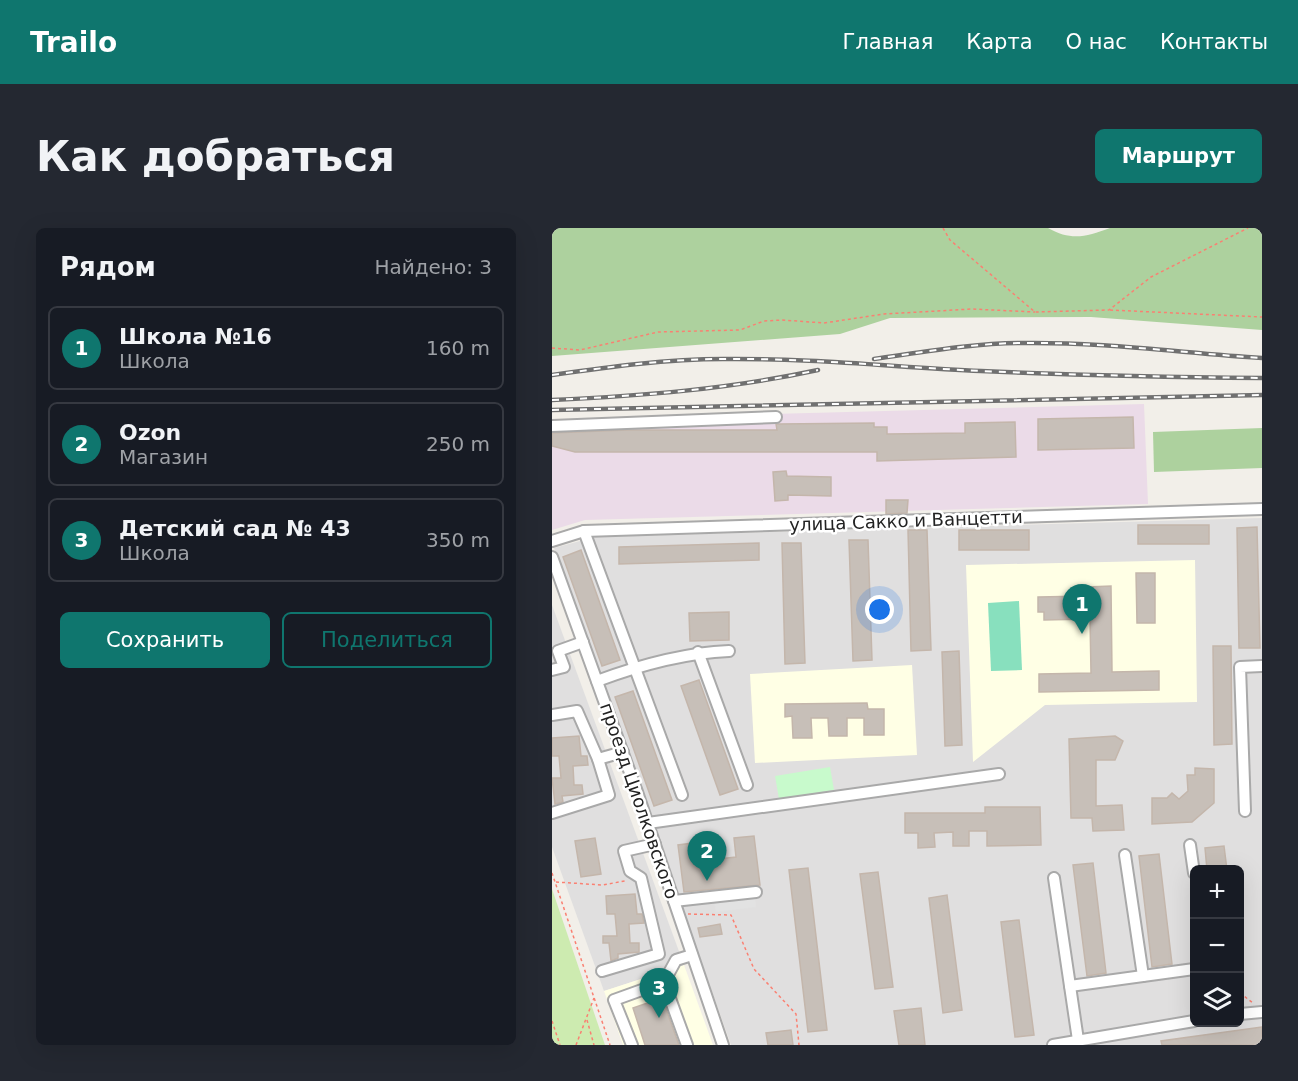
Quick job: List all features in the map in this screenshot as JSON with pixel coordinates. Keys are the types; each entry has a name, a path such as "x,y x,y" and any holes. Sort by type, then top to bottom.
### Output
{"street":[{"path":"552,426 777,417"},
{"name":"улица Сакко и Ванцетти","path":"552,541 584,531 1262,509"},
{"path":"584,531 682,795"},
{"name":"проезд Циолковского","path":"552,557 648,823 723,1045"},
{"path":"552,670 564,667 558,651 583,642"},
{"path":"597,681 634,667 698,652 729,651"},
{"path":"698,652 747,785"},
{"path":"1245,811 1240,667 1262,666"},
{"path":"552,715 577,711 598,759 609,795 552,813"},
{"path":"598,759 622,752"},
{"path":"648,823 999,774"},
{"path":"602,971 659,954 641,878 630,872 624,851 655,844"},
{"path":"1190,845 1193,865"},
{"path":"1125,855 1143,976"},
{"path":"1054,878 1078,1040"},
{"path":"674,901 756,892"},
{"path":"632,1045 614,1000 663,982 676,960 692,955"},
{"path":"1070,986 1190,970"},
{"path":"663,982 687,1045"},
{"path":"1244,1014 1262,1012"},
{"path":"1051,1045 1190,1022"}],"path":[{"path":"943,228 950,240 1035,312"},
{"path":"1109,310 1150,277 1248,228"},
{"path":"552,348 580,350 658,332 740,330 764,321 824,323 884,314 972,309 1035,312 1109,310 1262,318"},
{"path":"552,873 610,1045"},
{"path":"555,882 602,885 641,878"},
{"path":"679,915 696,913 731,915 754,969 796,1014 799,1045"},
{"path":"1244,996 1259,1007 1262,1012"},
{"path":"576,1045 595,998"},
{"path":"587,1019 594,1045"},
{"path":"552,1021 560,1045"}],"shaded area":[{"path":"1144,404 1148,504 585,520 552,530 552,420"},
{"path":"1262,518 1262,1045 731,1045 554,548 595,537"},
{"path":"1195,560 1197,702 1045,705 973,762 966,565"},
{"path":"552,605 684,965 604,991 552,847"},
{"path":"912,665 917,755 755,763 750,674"},
{"path":"755,896 756,907 716,912 714,901"},
{"path":"684,965 713,1045 623,1045 604,991"}],"green space":[{"path":"552,228 1048,228 1064,235 1079,236 1110,228 1262,228 1262,330 1091,317 890,318 840,334 552,356"},
{"path":"1262,428 1262,468 1154,472 1153,432"},
{"path":"1019,601 1022,670 991,671 988,603"},
{"path":"830,767 834,790 779,799 775,776"},
{"path":"552,889 605,1045 552,1045"}],"building":[{"path":"1133,417 1134,448 1038,450 1038,419"},
{"path":"1015,422 1016,457 877,461 877,452 575,452 552,446 552,433 628,430 777,430 776,424 874,423 874,427 887,427 887,434 965,433 965,423"},
{"path":"786,471 787,476 831,477 831,496 788,495 788,500 775,501 773,472"},
{"path":"886,500 908,500 907,513 886,514"},
{"path":"1138,525 1209,525 1209,544 1138,544"},
{"path":"1257,527 1260,648 1239,648 1237,528"},
{"path":"908,530 927,530 931,650 911,651"},
{"path":"959,530 1029,530 1029,550 959,550"},
{"path":"849,540 868,540 872,660 853,661"},
{"path":"759,543 759,560 619,564 619,547"},
{"path":"782,543 801,543 805,663 785,664"},
{"path":"581,550 620,660 602,666 563,557"},
{"path":"1136,573 1155,573 1155,623 1137,623"},
{"path":"1111,586 1112,672 1159,671 1159,690 1039,692 1039,674 1091,673 1090,619 1044,620 1044,612 1038,612 1038,597 1087,596 1087,587"},
{"path":"729,612 729,640 690,641 689,613"},
{"path":"1213,646 1231,646 1232,744 1214,745"},
{"path":"959,651 962,745 945,746 942,652"},
{"path":"699,680 738,789 720,795 681,686"},
{"path":"633,691 672,800 654,806 615,697"},
{"path":"867,703 868,709 884,709 884,735 864,735 864,718 847,718 847,736 829,736 828,718 811,718 812,738 793,738 792,716 785,717 785,704"},
{"path":"579,736 581,756 587,756 588,765 573,766 574,785 582,785 583,794 562,796 563,802 555,804 552,778 561,778 559,756 552,756 552,738"},
{"path":"1115,736 1123,741 1115,760 1096,760 1096,806 1122,805 1124,830 1093,831 1092,818 1071,818 1069,739"},
{"path":"1195,768 1214,769 1214,803 1192,822 1152,824 1152,798 1167,798 1172,793 1179,799 1188,791 1187,775 1195,775"},
{"path":"985,807 1040,807 1041,845 987,846 987,831 969,831 969,846 953,846 953,832 934,833 935,847 918,848 918,833 905,833 905,813 985,813"},
{"path":"754,836 760,885 684,892 678,845 700,842 702,861 736,857 734,838"},
{"path":"595,838 601,874 581,877 575,841"},
{"path":"1224,846 1226,865 1207,865 1205,848"},
{"path":"1159,854 1172,964 1152,967 1139,856"},
{"path":"1093,863 1106,973 1087,976 1073,865"},
{"path":"808,868 827,1030 808,1032 789,870"},
{"path":"878,872 893,987 875,989 860,874"},
{"path":"635,894 637,914 642,914 644,923 629,924 630,943 639,943 639,952 618,954 618,958 611,961 609,943 603,943 603,936 617,936 615,914 607,914 606,896"},
{"path":"947,895 962,1010 943,1013 929,898"},
{"path":"1019,920 1034,1035 1015,1037 1001,922"},
{"path":"720,924 722,934 700,937 698,928"},
{"path":"662,998 679,1045 645,1045 633,1008"},
{"path":"921,1008 925,1045 899,1045 894,1011"},
{"path":"1262,1027 1262,1045 1162,1045 1161,1041"},
{"path":"791,1030 793,1045 768,1045 766,1033"}],"railway":[{"path":"874,359 1005,343 1113,346 1262,358"},
{"path":"552,375 659,362 755,359 1122,376 1262,378"},
{"path":"552,400 686,391 818,370"},
{"path":"552,410 1262,395"}],"place":[{"name":"Школа №16","path":"1082,634"},
{"name":"Ozon","path":"707,881"},
{"name":"Детский сад № 43","path":"659,1018"}]}
